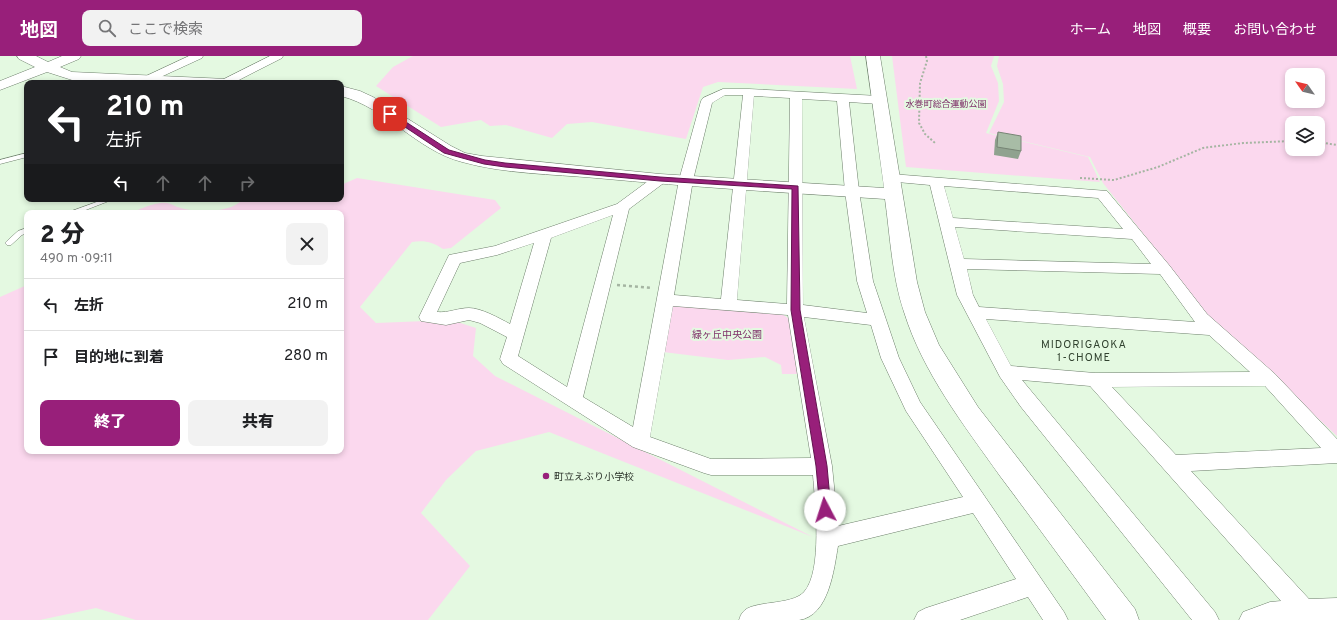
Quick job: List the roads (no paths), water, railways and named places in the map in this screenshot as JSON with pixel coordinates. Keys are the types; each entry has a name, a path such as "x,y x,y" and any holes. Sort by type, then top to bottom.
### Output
{"street":[{"path":"24,56 61,73 92,80 167,80"},
{"path":"0,86 74,56"},
{"path":"148,79 198,56"},
{"path":"231,80 278,56"},
{"path":"873,56 878,100 893,186 907,282 914,312 928,344 945,376 969,414 1124,620"},
{"path":"344,92 367,99 447,151 466,157 505,165 660,179 852,191 936,182 1102,194 1164,269 1200,318 1269,380 1337,454"},
{"path":"640,441 686,180 707,101 723,92 749,92 878,100"},
{"path":"729,304 749,92"},
{"path":"751,620 753,618 800,609 812,600 822,578 828,538 822,466 795,310 796,95"},
{"path":"844,99 852,191 865,281 890,358 913,406 1056,620"},
{"path":"516,334 486,319 469,314 446,319 427,317 454,259 497,250 622,207 660,179"},
{"path":"936,182 965,295 1006,372 1033,408 1207,620"},
{"path":"573,400 622,207"},
{"path":"947,222 1136,235"},
{"path":"544,235 509,358 573,400 640,441 711,467 822,466"},
{"path":"958,264 1164,269"},
{"path":"666,294 729,304 877,320"},
{"path":"973,312 1213,329"},
{"path":"1006,372 1095,380 1269,380"},
{"path":"1095,380 1304,610"},
{"path":"1172,464 1337,454"},
{"path":"828,538 978,503"},
{"path":"926,620 1032,585"},
{"path":"1251,620 1270,613 1337,609"}],"lane":[{"path":"0,162 24,156"},
{"path":"79,210 102,202"},
{"path":"9,243 24,231"}],"place":[{"name":"町立えぶり小学校","path":"546,476"}],"district":[{"name":"MIDORIGAOKA 1-CHOME","path":"1084,350"}],"park label":[{"name":"水巻町総合運動公園","path":"946,104"},
{"name":"緑ヶ丘中央公園","path":"727,334"}]}
